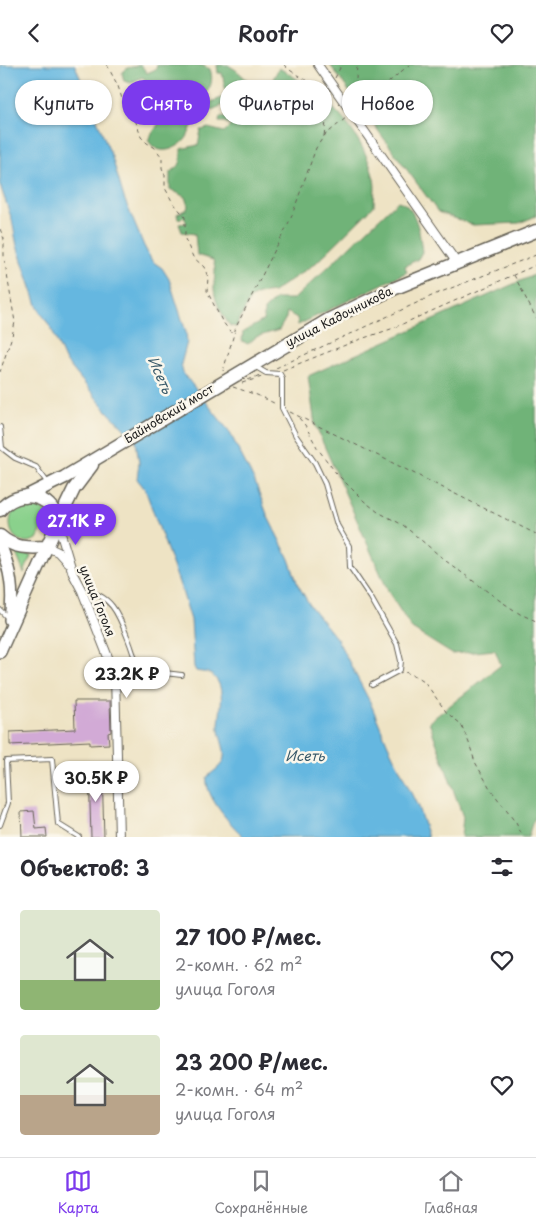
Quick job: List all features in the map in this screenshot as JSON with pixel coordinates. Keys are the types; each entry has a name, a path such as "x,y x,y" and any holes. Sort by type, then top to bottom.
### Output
{"main road":[{"name":"улица Кадочникова","path":"226,380 348,310 393,289 536,231"},
{"name":"Байновский мост","path":"113,448 226,380"},
{"path":"0,510 4,505 50,486 113,448"},
{"path":"0,652 58,522 80,480 94,463 113,448"},
{"path":"0,501 37,498 47,502 54,509 58,522"},
{"path":"0,536 8,543 19,547 47,547"},
{"path":"0,544 8,562 13,596 6,639"}],"street":[{"path":"318,65 329,80"},
{"path":"332,84 342,98"},
{"path":"360,125 457,263"},
{"name":"улица Гоголя","path":"58,522 73,574 82,591 115,675 119,837"},
{"path":"47,547 58,552 67,562 73,574"}],"lane":[{"path":"252,364 266,373 280,374 282,378 282,408 296,436 315,463 325,484 337,525 348,546 350,567 397,644 401,661 400,670 372,685"},
{"path":"0,427 2,448 14,458 36,467 50,486"},
{"path":"82,591 100,595 110,603 122,624 136,659 158,673 182,675"},
{"path":"0,611 10,619"},
{"path":"0,825 8,803 6,761 52,759 58,824 79,837"}],"path":[{"path":"107,65 118,86 124,105 132,110 142,137 162,157 165,187 172,201 185,217 185,239 193,257 204,267 208,277 207,291 216,311 234,335"},
{"path":"284,65 305,80"},
{"path":"332,84 340,68 338,65"},
{"path":"356,79 357,65"},
{"path":"391,80 409,65"},
{"path":"226,380 236,327 291,218 316,148 324,137 342,122"},
{"path":"324,137 326,125"},
{"path":"0,229 4,239 4,257 15,322 0,372"},
{"path":"226,380 266,373 436,294 536,255"},
{"path":"226,380 274,373 391,329 536,265"},
{"path":"514,275 536,318"},
{"path":"226,380 536,534"},
{"path":"298,417 306,425 318,449 336,473 364,501 378,512 404,525 446,561 499,600 520,614 536,621"},
{"path":"400,670 424,681 447,713 460,724 475,762 491,790 516,823 523,837"}],"green space":[{"path":"141,65 147,73 156,69 157,65 201,65 210,69 211,82 210,88 210,80 146,80 142,77 136,80 124,80 122,73 127,68"},
{"path":"217,65 228,65 247,80 224,80 222,73 218,73"},
{"path":"330,65 536,65 536,216 519,223 473,225 438,212 374,125 433,125 433,80 342,81"},
{"path":"279,68 298,80 273,79"},
{"path":"220,99 220,106 211,110 210,100 211,102"},
{"path":"332,108 342,119 342,125 347,125 360,144 375,182 374,206 316,263 273,292 258,294 250,299 236,327 230,326 216,301 214,289 215,266 213,260 197,255 195,234 182,232 179,224 187,223 184,217 178,219 177,214 187,209 185,197 170,189 170,172 177,168 180,163 181,149 198,145 201,130 208,128 224,132 231,125 332,125"},
{"path":"158,125 193,125 187,138 181,144 171,149 161,150 152,145 148,140"},
{"path":"398,201 404,204 413,215 419,230 422,252 418,259 405,266 407,272 298,325 297,318 287,312 286,318 279,330 256,337 248,344 242,341 243,332 264,320 264,310 276,299 294,299"},
{"path":"536,274 536,816 528,837 461,837 463,817 429,722 501,665 495,650 452,654 412,629 389,593 315,425 308,376"},
{"path":"28,504 39,507 48,514 48,517 37,539 27,542 19,540 13,535 10,519 13,512 19,506"},
{"path":"16,553 31,555 24,573"}],"water":[{"name":"Исеть","path":"0,65 75,65 81,80 15,80 15,125 99,125 112,157 124,198 144,246 152,261 162,268 169,279 186,332 187,342 181,364 183,373 229,431 255,482 268,517 289,559 298,585 311,607 337,639 370,702 388,745 418,807 428,837 244,837 226,818 214,801 207,785 207,777 218,768 224,757 219,730 221,691 215,678 208,673 196,671 194,667 191,620 145,489 137,479 139,463 136,441 107,411 65,360 51,328 38,308 17,246 12,220 0,185"}],"building":[{"path":"74,701 110,701 111,732 108,733 109,744 90,745 90,741 10,745 10,732 75,729"},
{"path":"89,770 102,770 104,837 91,837"},
{"path":"34,811 36,829 46,828 47,837 22,837 21,812"}]}
